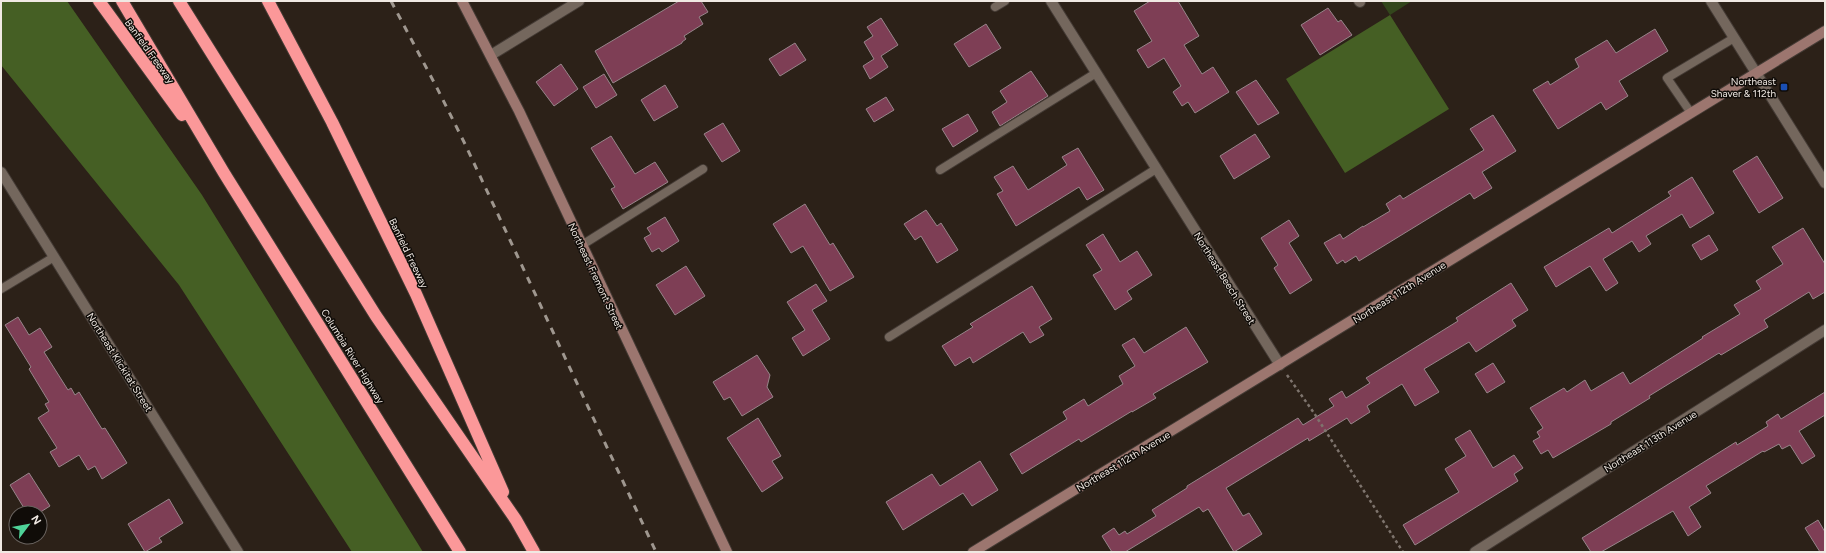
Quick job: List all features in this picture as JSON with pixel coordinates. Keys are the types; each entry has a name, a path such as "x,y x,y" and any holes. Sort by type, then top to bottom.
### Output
{"highway":[{"name":"Banfield Freeway","path":"99,1 224,173"},
{"path":"122,1 224,173"},
{"path":"179,1 376,316 516,520 534,552"},
{"name":"Banfield Freeway","path":"268,1 332,122 416,294 516,520"},
{"name":"Columbia River Highway","path":"224,173 460,552"}],"street":[{"name":"Northeast Fremont Street","path":"462,1 491,55 727,552"},
{"path":"491,55 579,1"},
{"name":"Northeast Beech Street","path":"1050,1 1280,365"},
{"path":"1711,1 1825,182"},
{"name":"Northeast 112th Avenue","path":"973,552 1825,31"},
{"name":"Northeast Klickitat Street","path":"1,172 238,552"},
{"name":"Northeast 113th Avenue","path":"1475,552 1825,330"}],"lane":[{"path":"995,7 1005,1"},
{"path":"1691,113 1667,78 1734,38"},
{"path":"940,170 1096,73"},
{"path":"582,245 702,169"},
{"path":"889,337 1156,169"},
{"path":"1,289 54,257"}],"path":[{"path":"1280,365 1314,413 1403,552"}],"green space":[{"path":"1,1 67,1 202,195 423,552 352,552 179,285 1,65"},
{"path":"1381,1 1412,1 1390,15"},
{"path":"1390,15 1449,109 1345,173 1286,79"}],"building":[{"path":"679,1 701,1 708,12 699,17 703,24 684,36 686,39 682,43 613,83 595,51"},
{"path":"1150,1 1178,1 1199,36 1184,45 1202,74 1213,67 1229,92 1195,113 1188,102 1182,106 1173,92 1181,86 1164,58 1148,68 1137,50 1152,41 1134,11"},
{"path":"1328,8 1338,22 1341,20 1352,35 1320,55 1301,25"},
{"path":"881,18 898,45 881,56 888,67 870,79 863,66 874,59 864,42 873,36 867,27"},
{"path":"986,24 1001,48 969,67 954,44"},
{"path":"1655,29 1668,51 1619,81 1628,96 1606,110 1601,102 1558,129 1533,90 1548,81 1550,85 1579,67 1575,59 1607,40 1616,53"},
{"path":"795,43 806,60 780,76 769,59"},
{"path":"561,64 578,89 554,106 536,82"},
{"path":"1031,71 1048,96 1000,126 992,112 1007,102 1000,91"},
{"path":"604,74 617,95 596,108 583,87"},
{"path":"1256,80 1279,113 1258,125 1236,92"},
{"path":"665,85 678,107 654,121 641,100"},
{"path":"886,97 894,110 874,122 866,109"},
{"path":"968,114 978,131 953,147 942,129"},
{"path":"1493,115 1516,151 1482,172 1492,188 1474,199 1470,193 1359,261 1356,256 1345,263 1343,260 1337,264 1324,243 1340,234 1343,239 1390,211 1386,204 1400,195 1403,199 1484,150 1470,129"},
{"path":"723,123 740,151 722,162 704,134"},
{"path":"1255,134 1270,157 1234,179 1220,156"},
{"path":"611,136 635,174 655,162 668,182 623,209 611,189 615,187 591,148"},
{"path":"1078,148 1104,190 1087,200 1079,187 1016,226 997,194 1003,191 994,177 1013,166 1028,190 1067,165 1062,157"},
{"path":"1757,156 1783,198 1759,213 1733,171"},
{"path":"1692,177 1714,213 1690,228 1682,214 1646,236 1651,244 1639,252 1632,241 1603,259 1618,283 1606,291 1590,266 1556,287 1544,267 1609,228 1612,233 1671,196 1668,192"},
{"path":"805,204 830,245 833,243 854,277 830,291 803,246 791,253 773,224"},
{"path":"926,210 937,226 941,223 958,250 937,263 921,236 915,240 904,224"},
{"path":"665,217 679,241 662,252 659,248 652,252 644,238 651,234 647,228"},
{"path":"1289,220 1299,236 1289,243 1312,280 1290,294 1274,268 1278,265 1261,238"},
{"path":"1803,228 1825,264 1825,292 1813,299 1809,292 1764,320 1768,327 1721,355 1719,353 1649,396 1650,398 1611,422 1611,424 1553,458 1548,450 1541,454 1533,441 1540,437 1537,432 1543,428 1530,408 1564,388 1567,392 1585,380 1591,391 1623,372 1630,384 1740,314 1734,305 1761,289 1756,281 1783,264 1772,247"},
{"path":"1103,234 1120,262 1137,251 1152,275 1127,291 1132,299 1115,310 1093,275 1102,270 1086,245"},
{"path":"1709,235 1718,250 1701,260 1692,245"},
{"path":"686,266 705,296 675,315 656,285"},
{"path":"1511,283 1528,310 1512,320 1516,326 1476,352 1469,342 1424,369 1439,392 1415,406 1402,384 1367,406 1370,412 1351,424 1347,418 1309,441 1308,438 1226,488 1243,516 1249,513 1262,534 1234,552 1208,509 1203,512 1199,507 1125,552 1112,552 1102,536 1114,528 1119,535 1125,531 1127,534 1156,516 1152,510 1187,488 1187,486 1298,418 1303,425 1334,406 1329,399 1342,391 1346,398 1370,383 1366,378 1458,321 1456,318"},
{"path":"816,284 827,301 812,310 830,339 803,356 792,338 805,330 787,302"},
{"path":"1032,286 1052,319 1039,327 1044,335 1030,343 1023,332 973,363 970,357 955,366 942,346 973,327 970,324"},
{"path":"18,317 29,335 40,328 52,347 44,352 68,390 71,388 75,395 79,392 102,429 105,428 127,463 102,479 95,466 88,470 79,455 59,467 50,452 57,448 38,418 49,411 45,404 49,402 29,369 31,367 5,325"},
{"path":"1186,327 1208,362 1153,394 1156,398 1081,442 1079,439 1022,474 1010,454 1067,419 1063,412 1084,399 1088,406 1123,384 1119,376 1135,366 1122,345 1134,338 1144,353"},
{"path":"757,355 770,375 767,387 773,397 742,416 730,397 724,400 713,382"},
{"path":"1493,363 1505,382 1487,393 1475,374"},
{"path":"1825,392 1825,415 1799,431 1815,456 1802,464 1790,445 1782,449 1779,444 1764,452 1763,451 1706,486 1711,493 1689,507 1701,527 1688,536 1673,511 1601,552 1591,552 1582,538 1736,442 1737,445 1768,426 1766,422 1778,414 1781,419"},
{"path":"758,418 781,456 772,461 783,478 762,492 727,438"},
{"path":"1470,430 1493,468 1514,455 1523,468 1514,474 1518,481 1415,545 1403,525 1459,492 1445,469 1466,456 1455,439"},
{"path":"980,461 998,490 972,506 963,493 903,530 886,502 932,474 940,486"},
{"path":"29,473 50,506 48,507 48,505 22,505 10,485"},
{"path":"169,499 183,523 159,538 162,542 145,552 128,524"},
{"path":"1818,520 1825,532 1825,552 1820,552 1805,528"}],"railway":[{"path":"391,1 465,144 656,552"}],"place":[{"name":"Northeast Shaver & 112th","path":"1784,87"}]}
